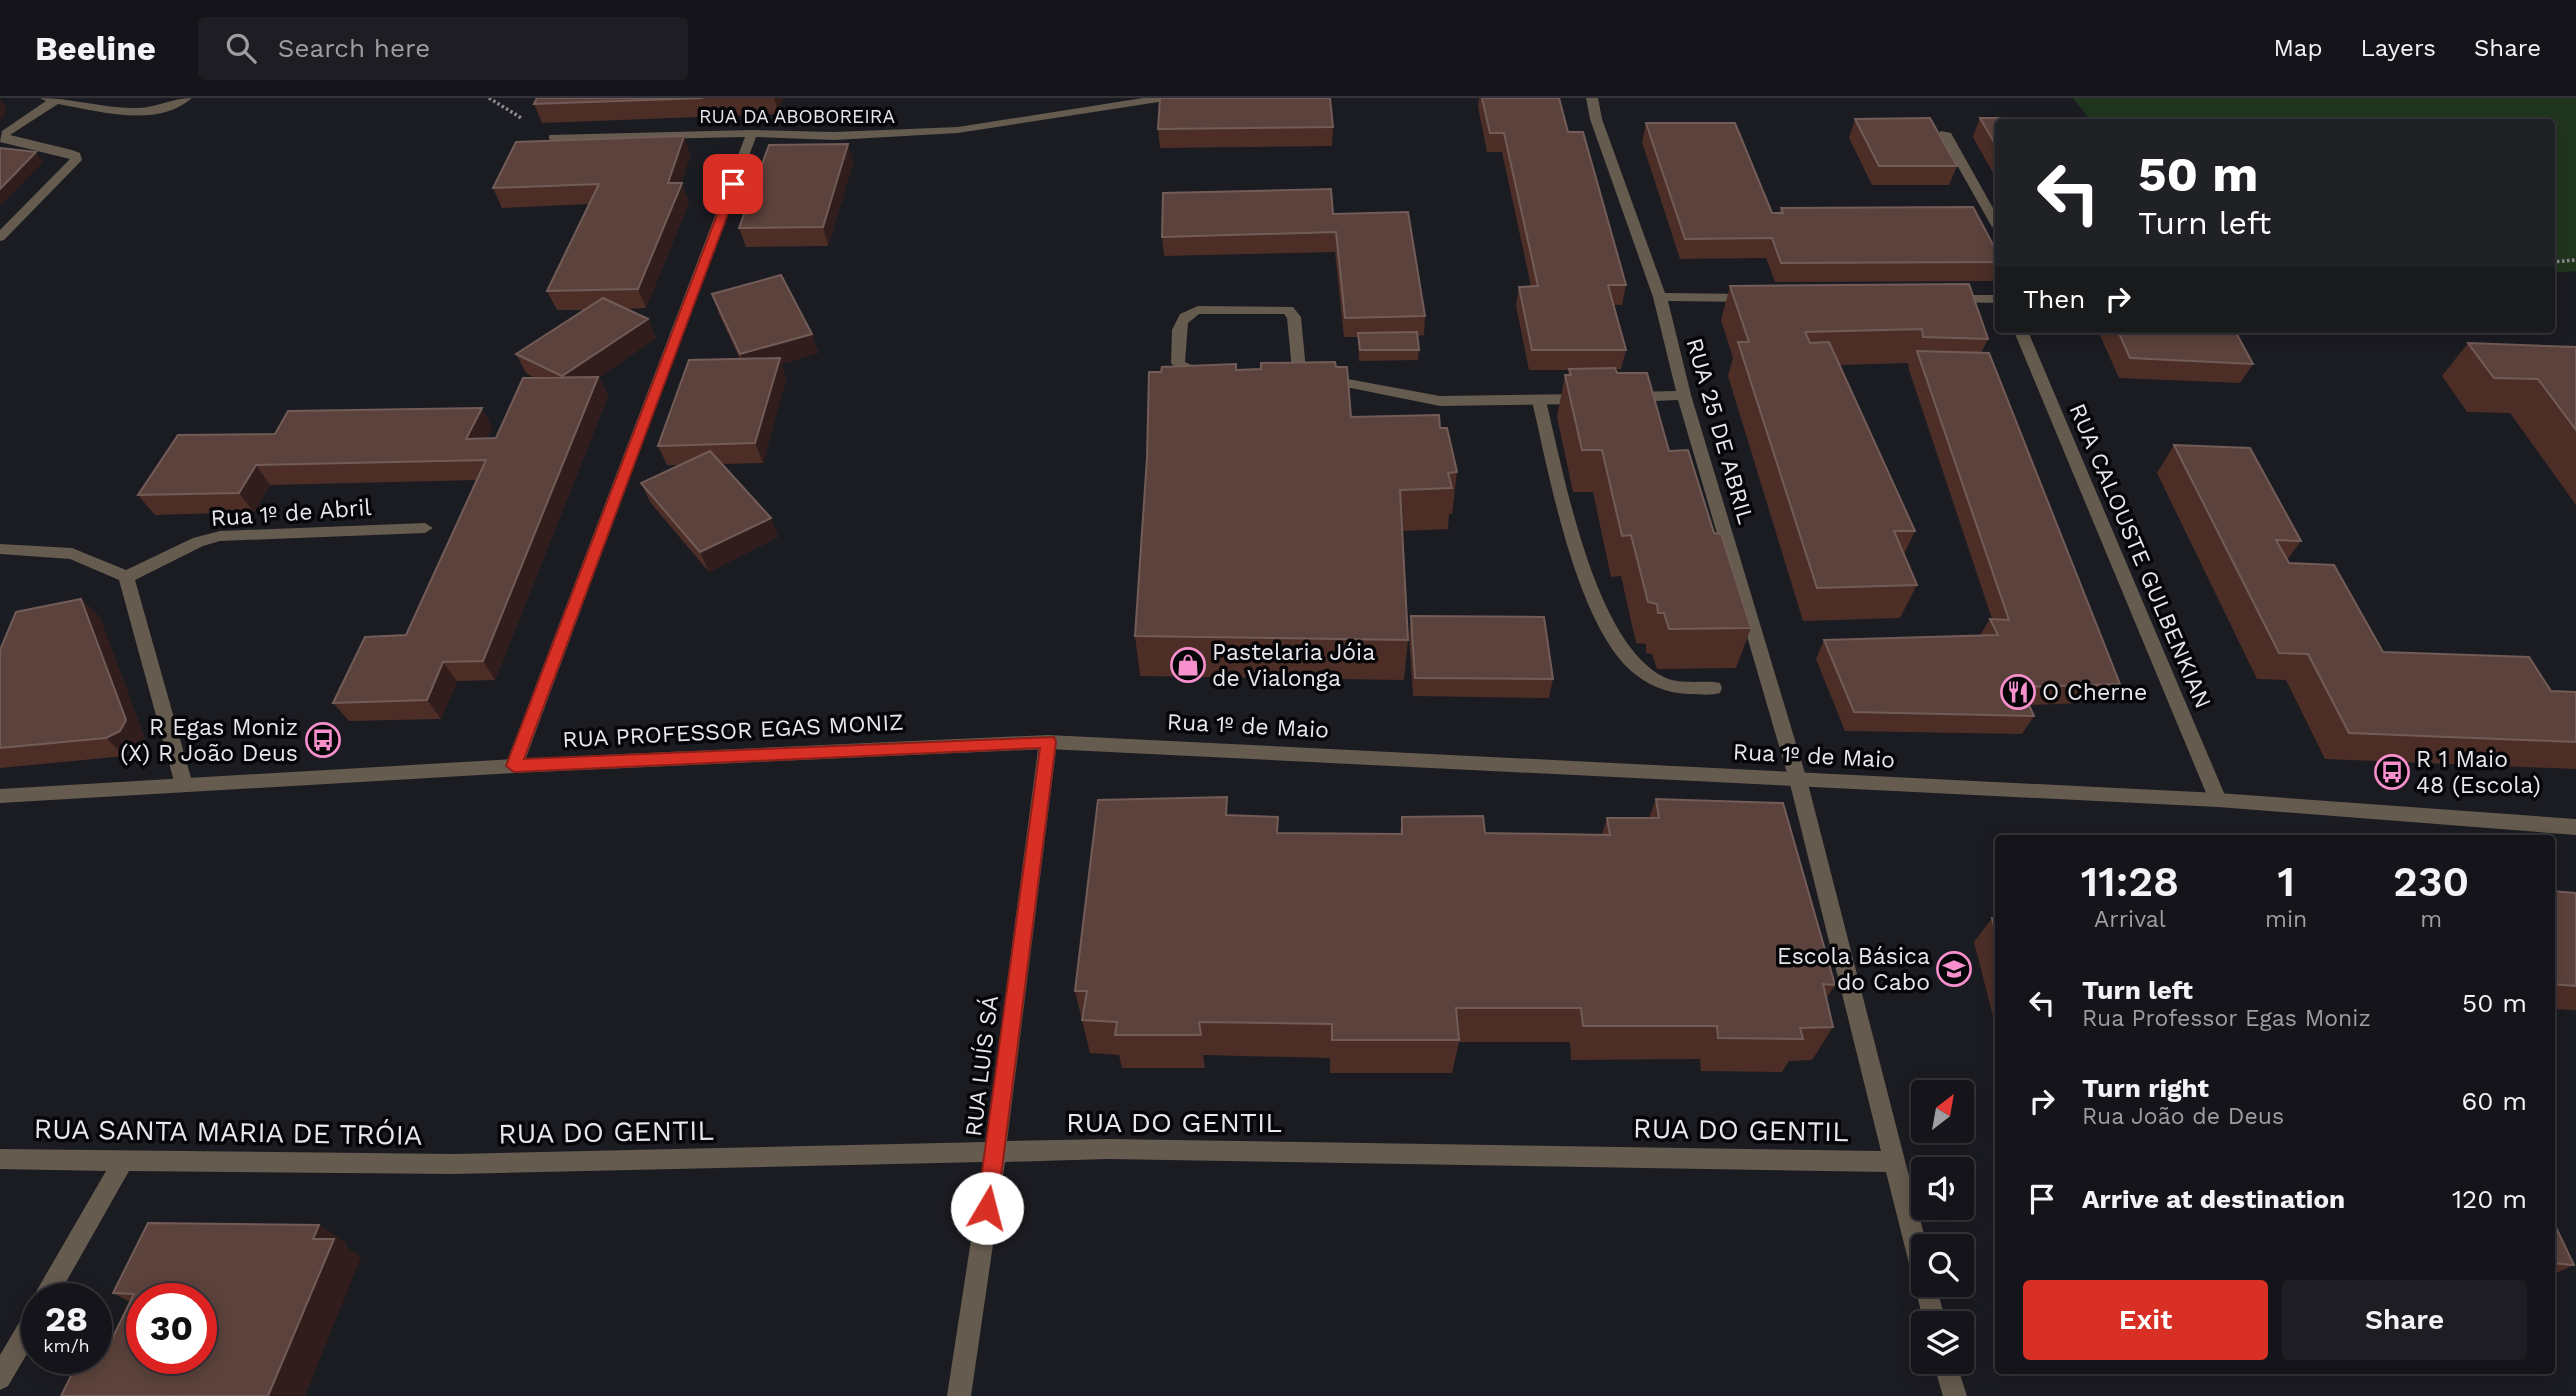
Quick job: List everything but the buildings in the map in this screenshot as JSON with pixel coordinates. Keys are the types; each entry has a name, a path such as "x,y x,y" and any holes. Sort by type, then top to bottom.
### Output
{"street":[{"name":"RUA DA ABOBOREIRA","path":"553,137 752,133 834,136 958,130 1165,98"},
{"name":"RUA 25 DE ABRIL","path":"1592,98 1596,119 1660,297 1684,396 1798,780 1912,1234"},
{"path":"0,237 76,160 76,156 68,153 2,139 6,133 51,99 148,113 181,101"},
{"path":"514,766 752,133"},
{"path":"1945,133 1995,222"},
{"path":"1660,297 1768,298"},
{"path":"1931,299 1995,299"},
{"path":"1223,372 1191,372 1181,367 1180,321 1186,313 1198,310 1288,310 1294,317 1293,371 1328,380 1440,401 1592,399"},
{"name":"RUA CALOUSTE GULBENKIAN","path":"2022,333 2218,800"},
{"path":"1618,398 1684,396"},
{"path":"1539,401 1575,540 1593,596 1620,647 1642,670 1660,682 1714,688"},
{"name":"Rua 1º de Abril","path":"126,577 198,542 220,536 425,528"},
{"path":"0,549 72,554 126,577 184,785"},
{"name":"RUA PROFESSOR EGAS MONIZ","path":"0,796 514,766 1048,742"},
{"name":"Rua 1º de Maio","path":"1048,742 2218,800 2576,827"},
{"name":"RUA LUÍS SÁ","path":"959,1396 995,1154 1048,742"},
{"name":"RUA DO GENTIL","path":"454,1164 995,1154 1108,1149 1894,1162"},
{"name":"RUA SANTA MARIA DE TRÓIA","path":"0,1159 454,1164"},
{"path":"54,1283 123,1161"},
{"path":"0,1378 21,1342"},
{"path":"1949,1374 1955,1396"}],"path":[{"path":"2555,262 2576,260"}],"green space":[{"path":"2073,98 2576,98 2576,271 2555,273 2555,119 2090,119"}],"place":[{"name":"Pastelaria Jóia de Vialonga","path":"1188,665"},
{"name":"O Cherne","path":"2018,692"},
{"name":"R Egas Moniz (X) R João Deus","path":"323,740"},
{"name":"R 1 Maio 48 (Escola)","path":"2392,772"},
{"name":"Escola Básica do Cabo","path":"1954,969"}],"route":[{"path":"733,184 514,766 1048,742 987,1208"}]}
